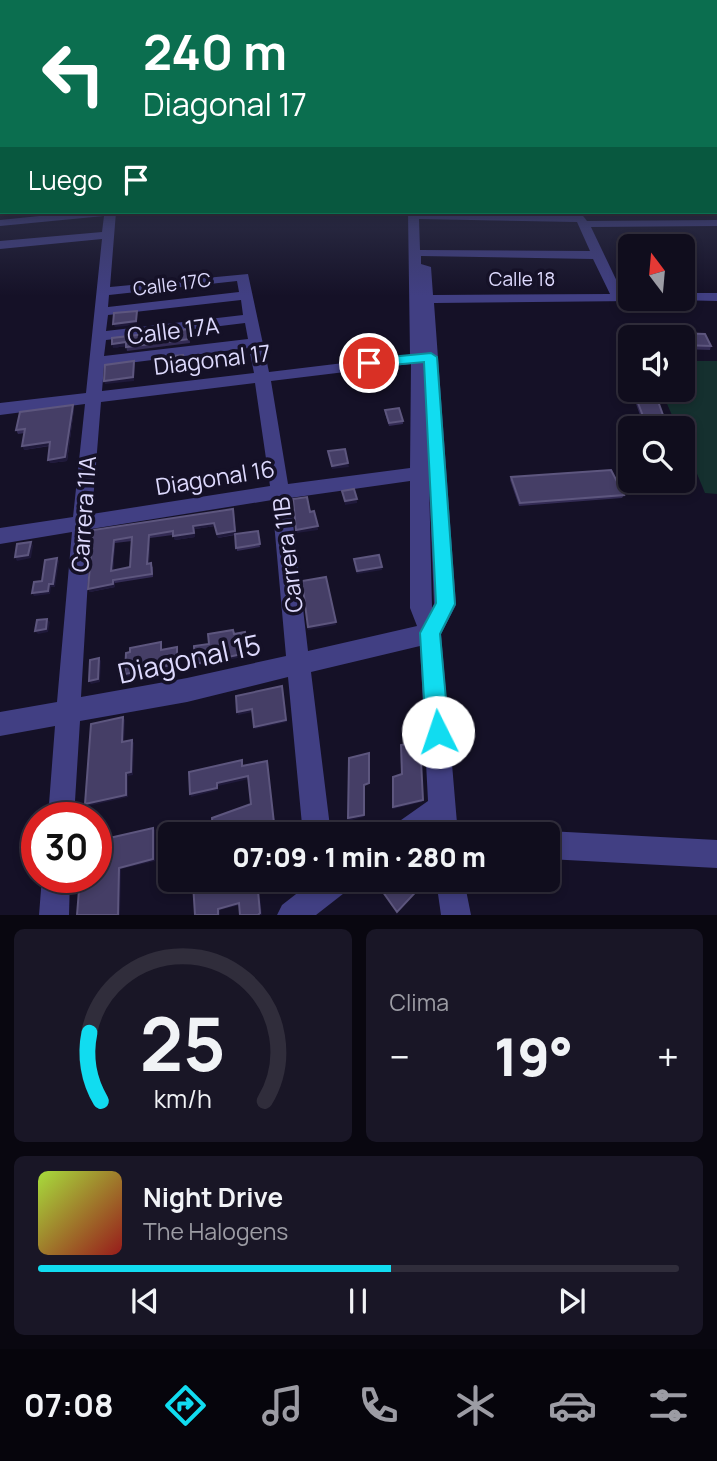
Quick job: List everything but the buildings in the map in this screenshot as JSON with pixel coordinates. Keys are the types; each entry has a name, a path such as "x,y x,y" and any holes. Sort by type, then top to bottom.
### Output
{"street":[{"path":"0,223 90,214"},
{"name":"Carrera 11A","path":"62,802 92,398 110,214"},
{"path":"419,214 424,253 421,299"},
{"path":"419,214 428,472 421,608 430,633 444,822"},
{"path":"451,214 717,223"},
{"path":"580,218 618,288"},
{"path":"0,245 108,234"},
{"path":"424,253 598,255"},
{"path":"103,292 244,286"},
{"name":"Calle 17C","path":"102,312 244,286"},
{"name":"Carrera 11B","path":"244,286 262,376 280,492 316,822"},
{"path":"695,298 717,297"},
{"name":"Calle 18","path":"421,299 618,298"},
{"path":"100,336 250,318"},
{"path":"195,324 196,349"},
{"name":"Calle 17A","path":"97,362 255,343"},
{"name":"Diagonal 17","path":"0,409 425,358"},
{"path":"428,472 446,604 430,633"},
{"name":"Diagonal 16","path":"0,536 280,492 428,472"},
{"name":"Diagonal 15","path":"0,724 69,713 299,666 430,633"},
{"path":"422,822 443,807"},
{"path":"560,846 717,854"},
{"path":"292,915 318,892"},
{"path":"452,892 456,915"},
{"path":"54,915 56,893"}],"green space":[{"path":"695,361 717,361 717,494 705,493 695,469 695,416 672,416 666,402 695,402"}],"route":[{"path":"369,363 431,357 446,604 430,633 438,732"}]}
